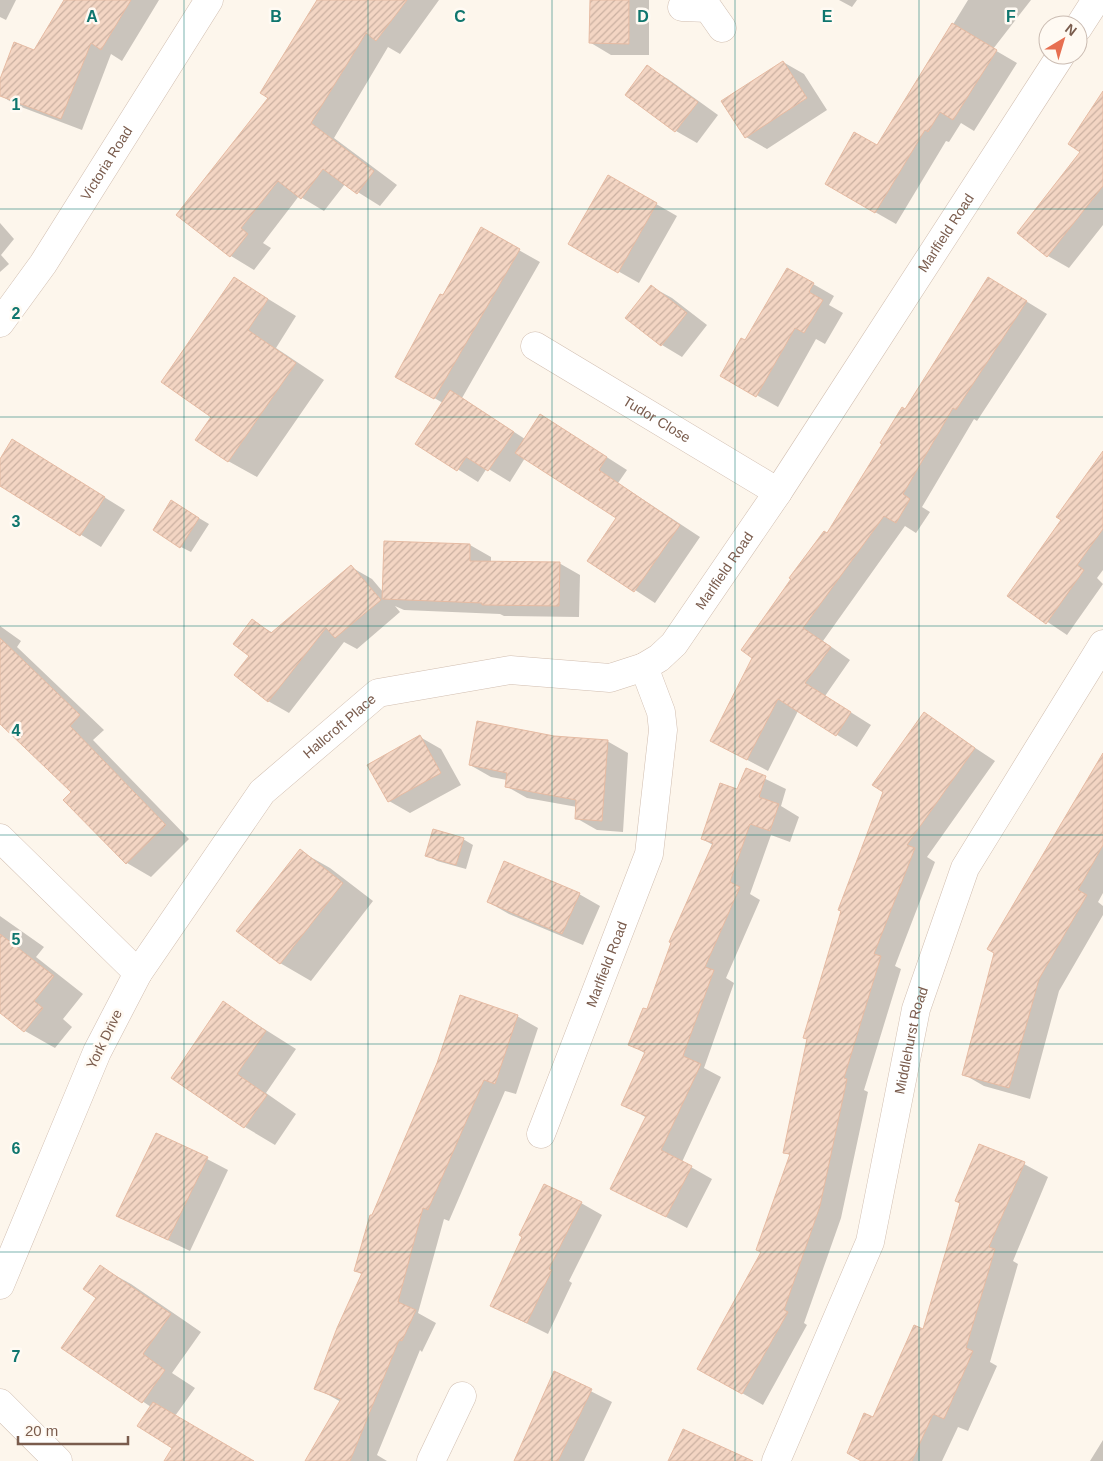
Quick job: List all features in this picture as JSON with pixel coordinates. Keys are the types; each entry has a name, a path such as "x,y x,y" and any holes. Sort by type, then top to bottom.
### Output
{"street":[{"name":"Victoria Road","path":"0,323 43,264 209,0"},
{"path":"1086,15 1096,0"},
{"name":"Marlfield Road","path":"541,1134 648,854 663,730 661,712 644,667 659,658 674,644 778,492 1055,65"},
{"name":"Tudor Close","path":"535,346 778,492"},
{"name":"Middlehurst Road","path":"776,1461 870,1242 916,1009 964,868 1103,644"},
{"name":"Hallcroft Place","path":"138,973 262,792 378,693 510,670 610,678 644,667"},
{"path":"0,838 138,973"},
{"name":"York Drive","path":"0,1285 97,1052 138,973"},
{"path":"431,1461 462,1396"},
{"path":"0,1404 58,1461"}],"building":[{"path":"64,0 131,0 101,50 91,43 61,119 0,96 0,79 14,42 34,50"},
{"path":"317,0 407,0 376,41 366,33 311,123 374,171 357,194 323,169 301,199 278,181 241,228 248,234 230,257 176,215 268,98 260,93"},
{"path":"590,0 629,0 629,44 589,43"},
{"path":"952,23 997,50 953,120 940,112 928,132 925,130 875,213 825,184 854,132 877,145"},
{"path":"783,61 807,98 745,138 721,101"},
{"path":"647,65 698,102 675,132 625,95"},
{"path":"1103,91 1103,186 1047,257 1017,233 1080,152 1068,144"},
{"path":"608,175 657,203 618,273 568,244"},
{"path":"481,227 520,249 434,399 395,377 440,294 443,295"},
{"path":"787,268 814,283 809,292 823,300 804,333 795,328 756,397 720,376 741,338 745,340"},
{"path":"234,277 268,299 248,330 296,363 228,462 195,440 211,417 161,382"},
{"path":"988,277 1027,301 956,410 953,408 903,494 910,499 896,523 884,516 803,628 831,647 805,683 851,712 836,736 778,699 747,760 710,741 752,658 741,650 791,579 789,578 824,531 827,533 882,444 880,443 902,407 905,409"},
{"path":"651,285 687,313 661,346 625,318"},
{"path":"450,390 514,432 488,471 466,457 457,471 415,444"},
{"path":"540,414 607,457 599,470 680,525 634,592 587,561 616,518 515,453"},
{"path":"12,439 105,497 80,536 0,486 0,459"},
{"path":"1103,451 1103,529 1077,565 1084,570 1046,624 1007,596 1061,520 1056,517"},
{"path":"171,500 199,518 180,548 153,530"},
{"path":"384,541 470,544 470,561 560,562 559,606 482,605 482,603 382,599"},
{"path":"351,565 381,600 335,638 326,628 268,702 234,675 249,656 233,644 252,619 271,633"},
{"path":"0,638 80,715 70,726 166,825 126,864 63,800 71,792 0,724"},
{"path":"924,712 975,748 907,845 915,848 874,954 881,956 844,1078 847,1079 820,1206 784,1310 788,1312 742,1394 697,1369 761,1252 756,1250 790,1154 783,1153 807,1039 803,1038 841,911 838,910 883,792 872,785"},
{"path":"477,721 554,736 608,740 602,821 575,819 576,800 505,787 507,773 469,765"},
{"path":"420,735 441,773 388,802 367,765"},
{"path":"1103,753 1103,845 1078,890 1087,895 1039,979 1009,1088 962,1075 994,953 987,949"},
{"path":"746,768 766,776 759,797 779,804 770,831 750,824 730,882 740,887 705,967 714,970 683,1056 701,1064 661,1150 692,1166 666,1217 610,1189 646,1116 621,1105 645,1052 628,1045 643,1008 647,1009 671,943 669,942 713,843 701,839 720,783 737,789"},
{"path":"433,829 464,838 456,865 425,856"},
{"path":"300,849 343,883 280,964 236,931"},
{"path":"504,861 580,893 562,934 487,902"},
{"path":"0,934 54,976 34,1001 43,1008 24,1032 0,1013"},
{"path":"460,995 518,1015 495,1084 484,1080 428,1210 423,1208 398,1302 416,1310 402,1341 399,1340 350,1461 305,1461 341,1399 314,1389 337,1328 362,1273 354,1271 370,1215 372,1215 437,1063"},
{"path":"223,1001 266,1031 237,1074 267,1095 244,1128 171,1078"},
{"path":"156,1133 208,1157 168,1240 116,1216"},
{"path":"979,1144 1025,1162 989,1247 995,1249 966,1348 973,1351 944,1419 933,1414 912,1461 861,1461 847,1453 864,1413 873,1417 914,1325 923,1329 960,1203 955,1201"},
{"path":"544,1184 582,1202 549,1269 552,1270 527,1323 490,1306 522,1237 519,1235"},
{"path":"100,1265 171,1314 143,1354 165,1370 142,1403 61,1348 96,1298 83,1289"},
{"path":"554,1371 592,1389 558,1461 514,1461"},
{"path":"153,1402 254,1461 164,1461 172,1448 137,1426"},
{"path":"683,1429 753,1461 668,1461"}]}
